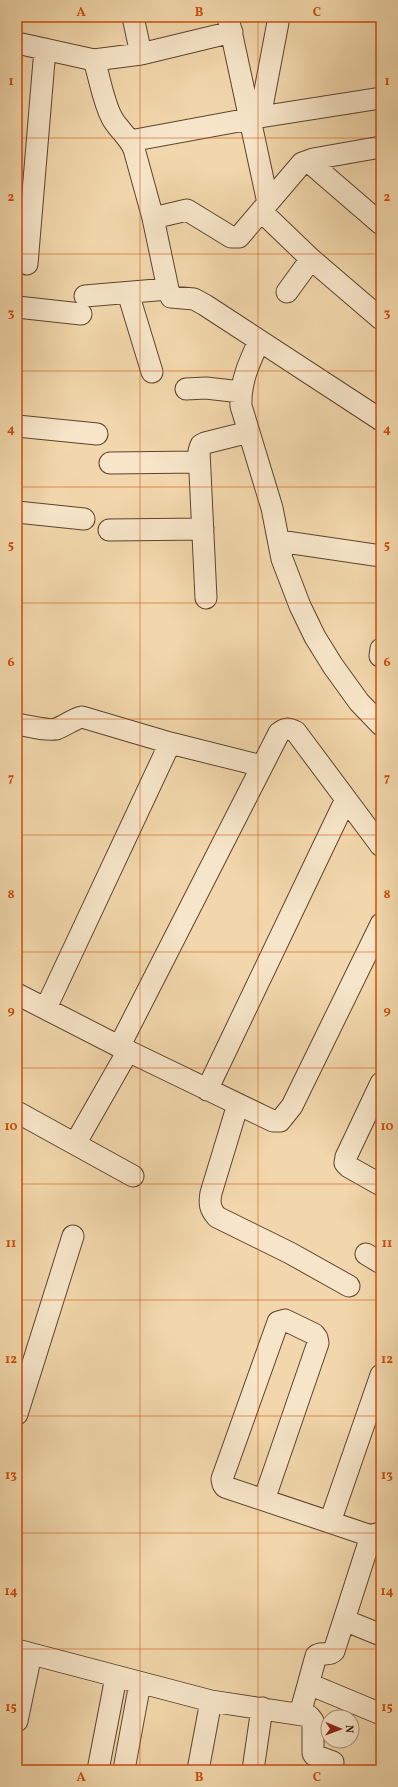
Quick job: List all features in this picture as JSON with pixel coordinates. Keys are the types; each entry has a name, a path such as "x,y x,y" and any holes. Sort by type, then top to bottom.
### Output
{"street":[{"path":"133,17 141,54"},
{"path":"255,118 279,17"},
{"path":"17,43 94,60 141,54 230,25 255,118 264,207 311,259 381,319"},
{"path":"27,264 44,49"},
{"path":"94,60 110,114 130,141 134,149 153,218 171,297 194,299 381,420"},
{"path":"130,141 255,118 381,98"},
{"path":"153,218 187,210 231,237 239,237 302,163 381,147"},
{"path":"308,161 381,224"},
{"path":"287,292 311,259"},
{"path":"17,307 83,305 128,293 168,289"},
{"path":"128,293 152,372"},
{"path":"259,341 244,374 241,392 241,406 272,508 282,559 315,637 333,666 359,702 381,725"},
{"path":"186,389 206,388 241,392"},
{"path":"17,426 97,434"},
{"path":"206,598 199,451 201,445 249,432"},
{"path":"110,463 199,462"},
{"path":"17,512 84,519"},
{"path":"109,530 203,529"},
{"path":"279,541 381,556"},
{"path":"17,724 56,729 73,719 82,717 170,743 262,766"},
{"path":"75,1144 279,733 285,728 289,728 296,732 381,846"},
{"path":"46,1008 170,743"},
{"path":"207,1090 346,799"},
{"path":"17,994 123,1049 207,1090 274,1121 280,1121 284,1118 292,1106 381,924"},
{"path":"381,1083 375,1111 346,1157 345,1163 349,1167 381,1185"},
{"path":"238,1104 211,1193 209,1204 212,1211 217,1218 290,1253 349,1286"},
{"path":"17,1112 133,1176"},
{"path":"17,1414 73,1236"},
{"path":"264,1500 318,1343 314,1334 285,1320 278,1322 222,1479 222,1484 225,1487 264,1500 330,1522 376,1535 332,1653 317,1654 316,1656 300,1714"},
{"path":"330,1522 381,1375"},
{"path":"344,1620 381,1635"},
{"path":"17,1721 24,1652 211,1701 300,1714 312,1718 313,1753 314,1755 333,1762 332,1770"},
{"path":"98,1770 116,1677"},
{"path":"125,1764 140,1683"},
{"path":"309,1684 381,1714"},
{"path":"198,1770 211,1701"},
{"path":"253,1770 262,1708"}]}
